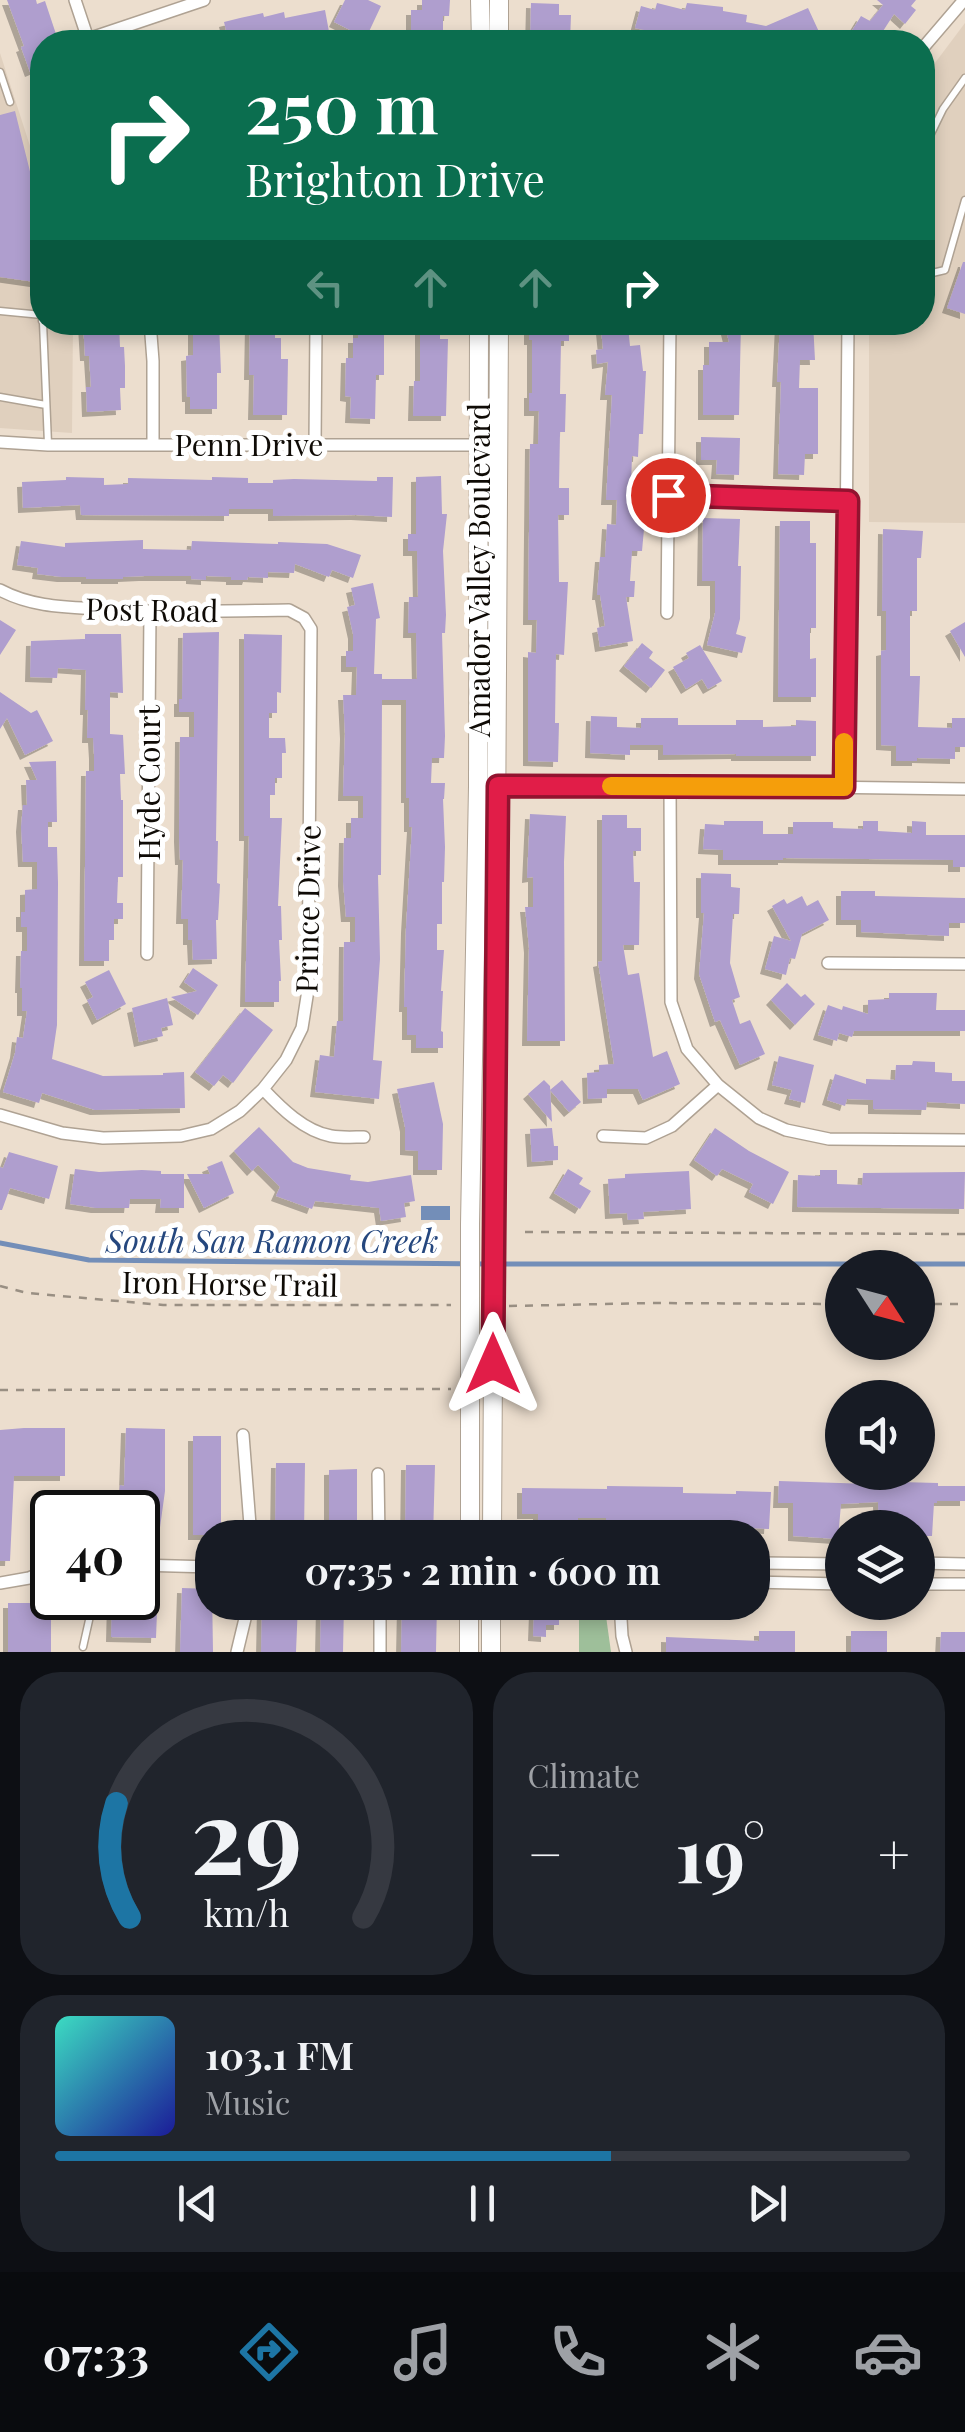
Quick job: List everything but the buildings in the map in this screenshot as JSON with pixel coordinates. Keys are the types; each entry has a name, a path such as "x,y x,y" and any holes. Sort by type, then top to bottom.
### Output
{"street":[{"path":"75,0 86,30"},
{"path":"118,30 204,0"},
{"path":"480,0 480,30"},
{"path":"499,0 500,30"},
{"path":"935,34 964,0"},
{"path":"151,335 153,444"},
{"path":"315,444 316,335"},
{"name":"Amador Valley Boulevard","path":"479,335 478,676 487,684 492,1520"},
{"name":"Amador Valley Boulevard","path":"470,1520 470,1324 465,1300 488,786 498,335"},
{"path":"667,613 670,335"},
{"path":"844,787 848,335"},
{"name":"Penn Drive","path":"0,442 498,446"},
{"path":"668,495 848,501"},
{"name":"Post Road","path":"0,590 41,605 150,612 289,610 304,618"},
{"name":"Hyde Court","path":"147,954 150,612"},
{"name":"Prince Drive","path":"0,1115 62,1133 103,1138 182,1136 210,1129 240,1111 286,1060 302,1028 308,990 311,629 304,618"},
{"path":"488,786 965,789"},
{"path":"670,786 671,1002 687,1049 718,1086 759,1118 786,1130 829,1139 965,1140"},
{"path":"828,963 965,964"},
{"path":"604,1136 646,1138 672,1126 718,1086"},
{"path":"263,1089 284,1111 317,1132 333,1137 364,1137"},
{"path":"470,1224 493,1224"},
{"path":"243,1435 250,1520"},
{"path":"378,1474 379,1520"},
{"path":"770,1562 825,1564"},
{"path":"935,1564 965,1564"},
{"path":"160,1566 195,1567"},
{"path":"0,1583 30,1578"},
{"path":"770,1582 825,1584"},
{"path":"935,1584 965,1584"},
{"path":"237,1652 245,1620"},
{"path":"380,1620 380,1652"},
{"path":"468,1652 469,1620"},
{"path":"490,1652 491,1620"},
{"path":"621,1620 626,1652"}],"lane":[{"path":"0,72 10,102"},
{"path":"935,125 965,78"},
{"path":"935,272 944,270 965,200"},
{"path":"0,311 30,315"},
{"path":"43,335 48,445"},
{"path":"0,398 46,404"},
{"path":"83,1648 89,1620"}],"path":[{"path":"524,1232 965,1234"},
{"name":"Iron Horse Trail","path":"0,1286 164,1305 465,1300"},
{"path":"509,1306 825,1304"},
{"path":"935,1304 965,1304"},
{"path":"0,1390 452,1389"}],"shaded area":[{"path":"965,23 965,523 869,522 869,335 935,335 935,63"},
{"path":"0,53 30,146 30,335 73,335 72,433 0,428"}],"green space":[{"path":"579,1620 607,1620 611,1652 579,1652"}],"water":[{"path":"421,1206 450,1206 450,1220 421,1220"}],"waterway":[{"name":"South San Ramon Creek","path":"0,1243 89,1260 487,1264"},
{"name":"South San Ramon Creek","path":"498,1264 965,1264"}],"slow traffic":[{"path":"611,786 844,787 844,742"}],"route":[{"path":"493,1364 498,786 844,787 848,501 668,495"}]}
